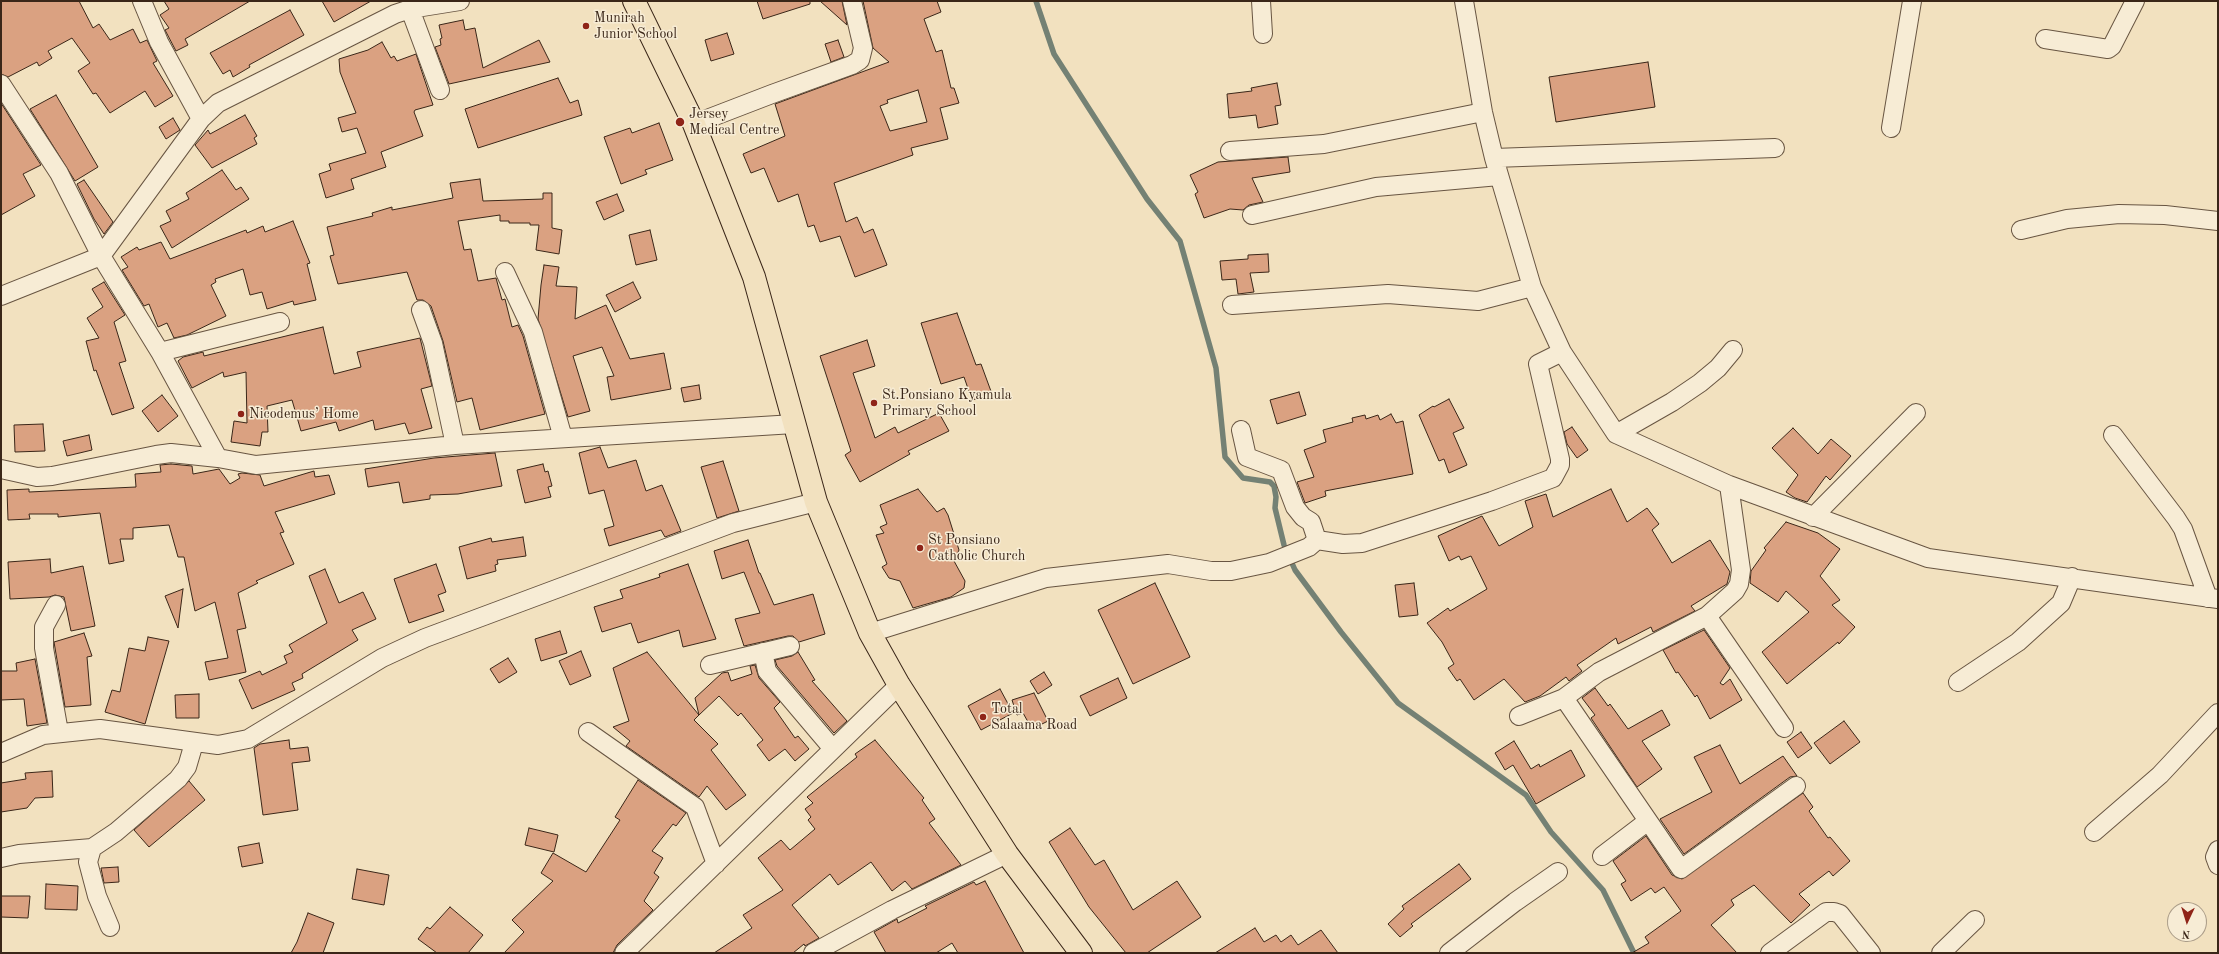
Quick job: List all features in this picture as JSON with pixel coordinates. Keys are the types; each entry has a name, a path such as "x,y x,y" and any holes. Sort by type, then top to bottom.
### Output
{"main road":[{"path":"634,1 694,124 754,277 816,502 870,633 899,685 1007,854 1081,953"}],"street":[{"path":"142,1 160,42 201,118"},
{"path":"1,296 101,256 201,118 218,103 410,9 460,1"},
{"path":"694,124 852,65 860,60 864,48 852,1"},
{"path":"1261,1 1263,34"},
{"path":"1464,1 1483,112 1499,176 1532,287 1562,352 1616,434 1729,485 1928,558 2072,577 2213,599"},
{"path":"1891,128 1912,1"},
{"path":"2045,39 2108,49 2112,46 2135,1"},
{"path":"410,9 440,90"},
{"path":"1,84 59,173 101,256 160,352 218,458"},
{"path":"1230,151 1324,144 1483,112"},
{"path":"1494,158 1774,148"},
{"path":"1252,215 1376,187 1499,176"},
{"path":"2021,230 2067,219 2119,214 2165,215 2218,221"},
{"path":"505,272 533,332 562,438"},
{"path":"1232,305 1388,294 1478,301 1532,287"},
{"path":"421,310 433,342 455,445"},
{"path":"160,352 280,322"},
{"path":"1616,434 1672,402 1700,383 1718,368 1733,350"},
{"path":"870,633 1046,578 1168,564 1211,571 1231,571 1288,556 1317,540 1343,544 1362,543 1492,501 1553,478 1560,465 1560,459 1538,364 1562,352"},
{"path":"1813,517 1916,413"},
{"path":"1,469 37,477 52,476 171,453 218,458 256,465 455,445 794,424"},
{"path":"1241,430 1247,458 1281,470 1295,507 1303,517 1311,522 1317,540"},
{"path":"2113,435 2183,529 2213,599"},
{"path":"1519,716 1564,698 1599,672 1707,616 1735,590 1741,576 1729,485"},
{"path":"1,753 44,735 59,732 100,729 194,744 218,746 248,739 382,658 425,638 733,523 816,502"},
{"path":"1958,682 2018,642 2062,603 2072,577"},
{"path":"56,605 44,628 44,648 59,732"},
{"path":"1707,616 1784,728"},
{"path":"710,665 790,646"},
{"path":"763,652 767,671 834,749"},
{"path":"624,953 899,685"},
{"path":"1564,698 1681,869 1796,786"},
{"path":"2094,832 2160,775 2218,713"},
{"path":"588,732 695,807 716,864"},
{"path":"1,858 19,854 92,848 116,832 178,779 187,767 194,744"},
{"path":"1602,856 1648,821"},
{"path":"92,848 88,862 97,896 110,927"},
{"path":"2218,850 2215,857 2218,865"},
{"path":"813,953 879,916 1007,854"},
{"path":"1449,953 1515,902 1558,872"},
{"path":"1770,953 1826,912 1834,912 1840,914 1871,953"},
{"path":"1941,953 1975,920"}],"building":[{"path":"1,1 79,1 93,28 99,24 110,40 133,29 140,43 147,40 157,61 153,63 173,96 155,107 145,91 110,113 96,93 93,94 78,71 90,63 72,38 48,51 52,58 39,66 37,62 8,77 1,74"},
{"path":"164,1 250,1 185,39 188,45 176,51 165,30 169,28 160,15 169,9"},
{"path":"322,1 371,1 334,22"},
{"path":"757,1 810,1 810,4 763,19"},
{"path":"820,1 842,1 847,25"},
{"path":"863,1 937,1 941,12 924,19 936,52 942,50 951,88 954,88 959,103 940,108 948,139 911,148 913,155 834,183 846,222 857,217 864,233 873,229 887,265 855,277 840,236 820,242 814,225 808,227 798,194 778,202 764,168 751,173 743,154 785,136 775,104 889,62 873,48","holes":["918,90 927,122 890,131 880,106 888,103 887,100"]},
{"path":"290,10 304,35 249,65 250,67 233,77 230,70 223,74 210,53"},
{"path":"463,20 465,30 475,28 483,68 539,40 550,62 449,84 435,47 441,45 440,39 442,38 439,25"},
{"path":"727,33 734,54 711,61 705,40"},
{"path":"838,40 844,57 831,62 825,44"},
{"path":"382,42 391,58 394,56 397,61 416,54 433,105 415,110 414,112 423,136 381,152 386,167 351,179 354,189 326,198 319,174 331,170 329,164 366,153 357,128 342,132 338,118 356,113 340,72 339,59 368,50"},
{"path":"1648,62 1655,107 1556,122 1549,77"},
{"path":"558,78 570,103 578,100 582,115 478,148 465,109"},
{"path":"1277,83 1281,105 1275,106 1278,124 1258,128 1256,115 1229,118 1227,94 1252,91 1251,88"},
{"path":"56,95 98,167 75,181 30,109"},
{"path":"1,103 41,165 23,174 35,196 1,215"},
{"path":"245,115 257,136 254,138 257,144 212,168 195,145 208,130 210,134"},
{"path":"173,118 180,130 166,139 159,127"},
{"path":"659,123 673,160 645,170 647,174 621,184 604,137 630,128 632,133"},
{"path":"1288,157 1290,172 1252,178 1263,202 1249,205 1243,210 1230,209 1204,218 1195,194 1198,192 1190,175 1218,162"},
{"path":"222,170 236,190 241,187 249,199 172,248 160,226 171,221 166,211 189,199 186,193"},
{"path":"480,179 483,201 543,199 543,193 552,193 552,228 562,230 559,254 536,250 539,225 500,221 500,215 458,221 464,250 471,249 478,281 496,278 502,300 505,299 512,327 518,325 523,336 545,414 480,430 472,398 457,402 443,341 431,306 423,300 417,300 407,272 338,284 330,256 334,255 327,227 373,216 372,213 392,207 392,210 453,198 450,183"},
{"path":"84,180 113,222 104,234 94,219 77,184"},
{"path":"617,194 624,211 604,220 596,202"},
{"path":"293,221 310,263 307,264 316,300 294,305 293,301 267,309 262,292 250,295 243,269 215,279 216,282 211,285 226,316 187,335 174,338 167,323 158,327 149,304 144,306 122,270 128,267 121,257 137,247 139,250 161,242 170,259 246,230 247,233 263,226 265,232"},
{"path":"650,230 657,260 636,265 629,235"},
{"path":"1268,254 1269,272 1250,273 1254,292 1238,294 1236,279 1222,280 1220,261 1248,259 1248,255"},
{"path":"544,265 559,267 556,286 577,287 575,319 606,305 630,359 664,353 671,389 611,400 607,377 614,376 602,347 573,356 590,411 568,417 538,319"},
{"path":"104,282 125,315 114,322 126,361 119,363 134,408 112,415 96,370 94,371 86,341 99,338 87,318 103,307 92,289"},
{"path":"633,282 641,298 615,312 606,295"},
{"path":"957,313 976,365 981,364 992,394 972,400 964,377 941,384 921,323"},
{"path":"323,327 334,374 361,367 357,352 420,338 432,386 421,389 432,428 409,434 405,423 375,430 373,420 339,431 336,422 301,431 292,400 267,406 268,432 262,432 260,446 231,442 234,421 247,423 246,372 224,377 223,372 192,388 178,361 183,357 203,352 204,356"},
{"path":"867,340 875,366 853,373 875,438 895,427 898,433 939,413 949,431 908,451 910,454 860,482 845,455 851,451 820,356"},
{"path":"699,385 701,399 684,402 681,388"},
{"path":"1299,392 1306,415 1277,424 1270,400"},
{"path":"162,395 178,416 158,432 142,411"},
{"path":"1449,399 1464,428 1453,433 1467,465 1449,473 1444,459 1439,461 1419,415 1433,406 1434,407"},
{"path":"1391,414 1396,423 1403,421 1413,474 1325,491 1326,496 1305,503 1297,482 1314,477 1304,450 1326,442 1323,430 1353,422 1352,418 1365,415 1366,419 1378,415 1380,420"},
{"path":"43,424 45,451 15,452 14,425"},
{"path":"1572,427 1588,450 1577,458 1567,444 1564,432"},
{"path":"1793,428 1818,454 1831,439 1851,456 1830,480 1826,476 1807,502 1795,498 1786,492 1798,475 1772,448"},
{"path":"89,435 92,450 67,456 63,441"},
{"path":"600,447 608,468 636,460 646,491 662,485 681,531 665,537 661,530 609,546 604,529 614,526 604,490 589,494 579,453"},
{"path":"495,453 502,486 458,494 430,495 430,499 403,503 399,482 368,487 365,469 434,458"},
{"path":"723,461 739,511 717,518 701,467"},
{"path":"171,464 192,466 193,474 219,469 230,484 240,478 238,474 242,473 260,475 264,486 314,471 315,477 329,475 335,494 275,512 284,532 280,533 294,564 256,581 258,583 238,593 246,628 237,630 246,672 209,680 205,662 228,658 215,602 195,611 184,557 178,557 169,525 133,528 133,539 120,539 124,561 109,564 100,513 58,517 58,514 29,514 30,519 8,520 7,490 29,489 29,492 136,487 135,474 161,472 160,465"},
{"path":"543,464 545,472 548,471 552,486 548,487 551,497 525,503 517,470"},
{"name":"St Ponsiano Catholic Church","path":"918,489 937,512 944,508 948,515 959,550 954,561 965,581 964,588 951,597 913,608 900,581 889,578 882,567 887,564 876,535 884,533 880,527 887,524 880,505"},
{"path":"1611,489 1627,522 1647,508 1659,524 1652,530 1672,563 1710,540 1730,572 1727,584 1691,606 1695,611 1653,632 1651,627 1618,644 1616,638 1577,665 1582,671 1569,681 1566,677 1540,696 1525,702 1504,679 1474,700 1460,679 1457,681 1448,668 1454,664 1442,642 1427,623 1448,608 1450,611 1487,589 1471,556 1461,560 1459,556 1449,561 1438,536 1482,516 1499,546 1533,527 1525,501 1546,494 1553,517"},
{"path":"1786,522 1818,533 1840,549 1820,576 1840,600 1832,605 1855,627 1839,644 1838,642 1787,684 1762,652 1809,612 1786,591 1778,602 1750,583 1751,571 1766,550 1764,548"},
{"path":"523,537 526,556 497,560 498,564 495,565 496,571 467,579 459,547 491,538 492,542"},
{"path":"748,540 759,573 774,605 813,594 825,634 799,642 793,636 788,636 744,646 735,619 760,613 744,572 722,579 714,551"},
{"path":"50,559 51,573 83,566 95,626 71,631 64,597 55,595 49,597 10,599 8,562"},
{"path":"436,564 446,592 438,595 444,611 409,623 394,579"},
{"path":"688,564 716,639 683,647 679,630 638,643 631,623 602,632 594,607 623,598 620,590 660,577 659,574"},
{"path":"325,569 339,603 363,592 376,619 352,630 358,640 302,674 303,678 292,683 295,690 252,709 239,680 260,671 262,675 287,663 284,656 293,652 289,645 327,623 309,576"},
{"path":"1155,583 1190,657 1133,684 1098,610"},
{"path":"1414,583 1418,615 1399,617 1395,585"},
{"path":"183,589 178,628 165,596"},
{"path":"1704,630 1730,668 1720,683 1723,685 1730,679 1742,700 1710,719 1697,695 1695,697 1678,672 1676,673 1663,650"},
{"path":"560,631 567,653 541,661 535,639"},
{"path":"84,633 92,656 87,657 91,705 65,707 54,642"},
{"path":"148,637 169,641 145,724 105,712 112,690 120,692 129,648 145,651"},
{"path":"581,651 591,676 570,685 559,661"},
{"path":"647,652 699,715 694,720 718,744 711,750 746,795 726,810 707,786 699,797 626,746 630,741 613,727 629,721 613,668"},
{"path":"798,652 815,680 812,681 847,721 834,733 777,666 775,660 792,656"},
{"path":"508,658 517,672 499,683 490,669"},
{"path":"35,659 47,723 27,726 24,699 1,700 1,671 17,671 16,663"},
{"path":"755,665 759,678 780,702 774,708 795,738 798,736 809,749 795,761 785,749 769,761 757,745 763,740 741,713 738,716 719,696 699,715 695,698 722,673 728,672 731,681 752,674 750,666"},
{"path":"1044,672 1052,685 1038,694 1030,681"},
{"path":"1118,678 1127,698 1090,716 1080,696"},
{"path":"1595,688 1608,706 1610,704 1628,729 1662,710 1670,725 1642,741 1662,769 1637,787 1591,718 1595,715 1582,698"},
{"path":"1000,689 1013,713 981,730 968,706"},
{"path":"1034,693 1048,721 1032,729 1023,713 1017,715 1012,700"},
{"path":"199,694 199,718 176,718 175,695"},
{"path":"1844,721 1860,742 1830,764 1814,743"},
{"path":"1801,732 1812,748 1798,758 1787,742"},
{"path":"289,740 290,749 308,747 310,761 292,763 298,810 263,815 254,748 260,744"},
{"path":"875,740 924,798 922,800 935,819 929,823 961,865 912,889 905,881 892,891 871,862 838,885 830,874 792,905 819,938 805,946 804,944 793,953 714,953 752,928 743,915 783,890 758,858 781,840 790,850 815,829 808,820 811,817 805,809 813,803 807,797 857,757 855,754"},
{"path":"1514,741 1531,769 1539,764 1540,767 1571,750 1585,776 1536,804 1513,765 1505,770 1495,753"},
{"path":"1720,745 1740,784 1783,756 1797,776 1790,777 1684,854 1660,819 1712,792 1694,757"},
{"path":"52,771 53,797 35,798 27,808 1,812 1,783 26,779 25,773"},
{"path":"638,780 686,813 676,826 673,824 652,851 663,858 654,873 659,877 644,901 653,910 617,945 613,953 504,953 524,932 512,920 553,881 541,873 553,853 586,872 620,820 615,817"},
{"path":"189,781 205,800 149,847 134,830"},
{"path":"1803,793 1813,807 1809,811 1828,838 1830,837 1850,861 1833,876 1829,871 1799,894 1810,905 1791,923 1754,885 1731,900 1734,905 1711,925 1737,953 1632,953 1649,943 1645,937 1681,911 1664,887 1655,893 1651,888 1631,901 1621,884 1626,881 1613,861 1646,836 1672,875 1682,879"},
{"path":"529,828 558,835 554,852 525,845"},
{"path":"1070,828 1095,865 1104,860 1133,910 1177,881 1201,917 1147,953 1126,953 1089,907 1049,842"},
{"path":"259,843 263,863 242,867 238,847"},
{"path":"1459,864 1471,879 1411,924 1413,926 1400,937 1388,924 1404,909 1402,906"},
{"path":"118,867 119,882 104,883 101,868"},
{"path":"357,869 389,875 384,905 352,899"},
{"path":"985,881 1024,953 958,953 952,943 936,953 886,953 874,932 897,919 898,923 927,908 925,906 974,882 976,885"},
{"path":"46,884 78,886 77,910 45,909"},
{"path":"1,896 30,896 28,918 1,917"},
{"path":"450,907 483,935 468,953 437,953 418,939 427,927 430,929"},
{"path":"308,913 334,923 323,953 291,953 297,942"},
{"path":"1255,928 1264,942 1276,935 1281,942 1291,935 1298,945 1321,930 1338,953 1215,953"}],"waterway":[{"path":"1036,1 1054,54 1147,199 1180,241 1216,368 1225,457 1243,478 1270,482 1274,486 1276,497 1275,508 1284,545 1295,570 1341,632 1398,703 1526,795 1551,832 1603,890 1634,953"}],"place":[{"name":"Munirah Junior School","path":"586,26"},
{"name":"Jersey Medical Centre","path":"680,122"},
{"name":"St.Ponsiano Kyamula Primary School","path":"874,403"},
{"name":"Nicodemus’ Home","path":"241,414"},
{"name":"St Ponsiano Catholic Church","path":"920,548"},
{"name":"Total Salaama Road","path":"983,717"}]}
